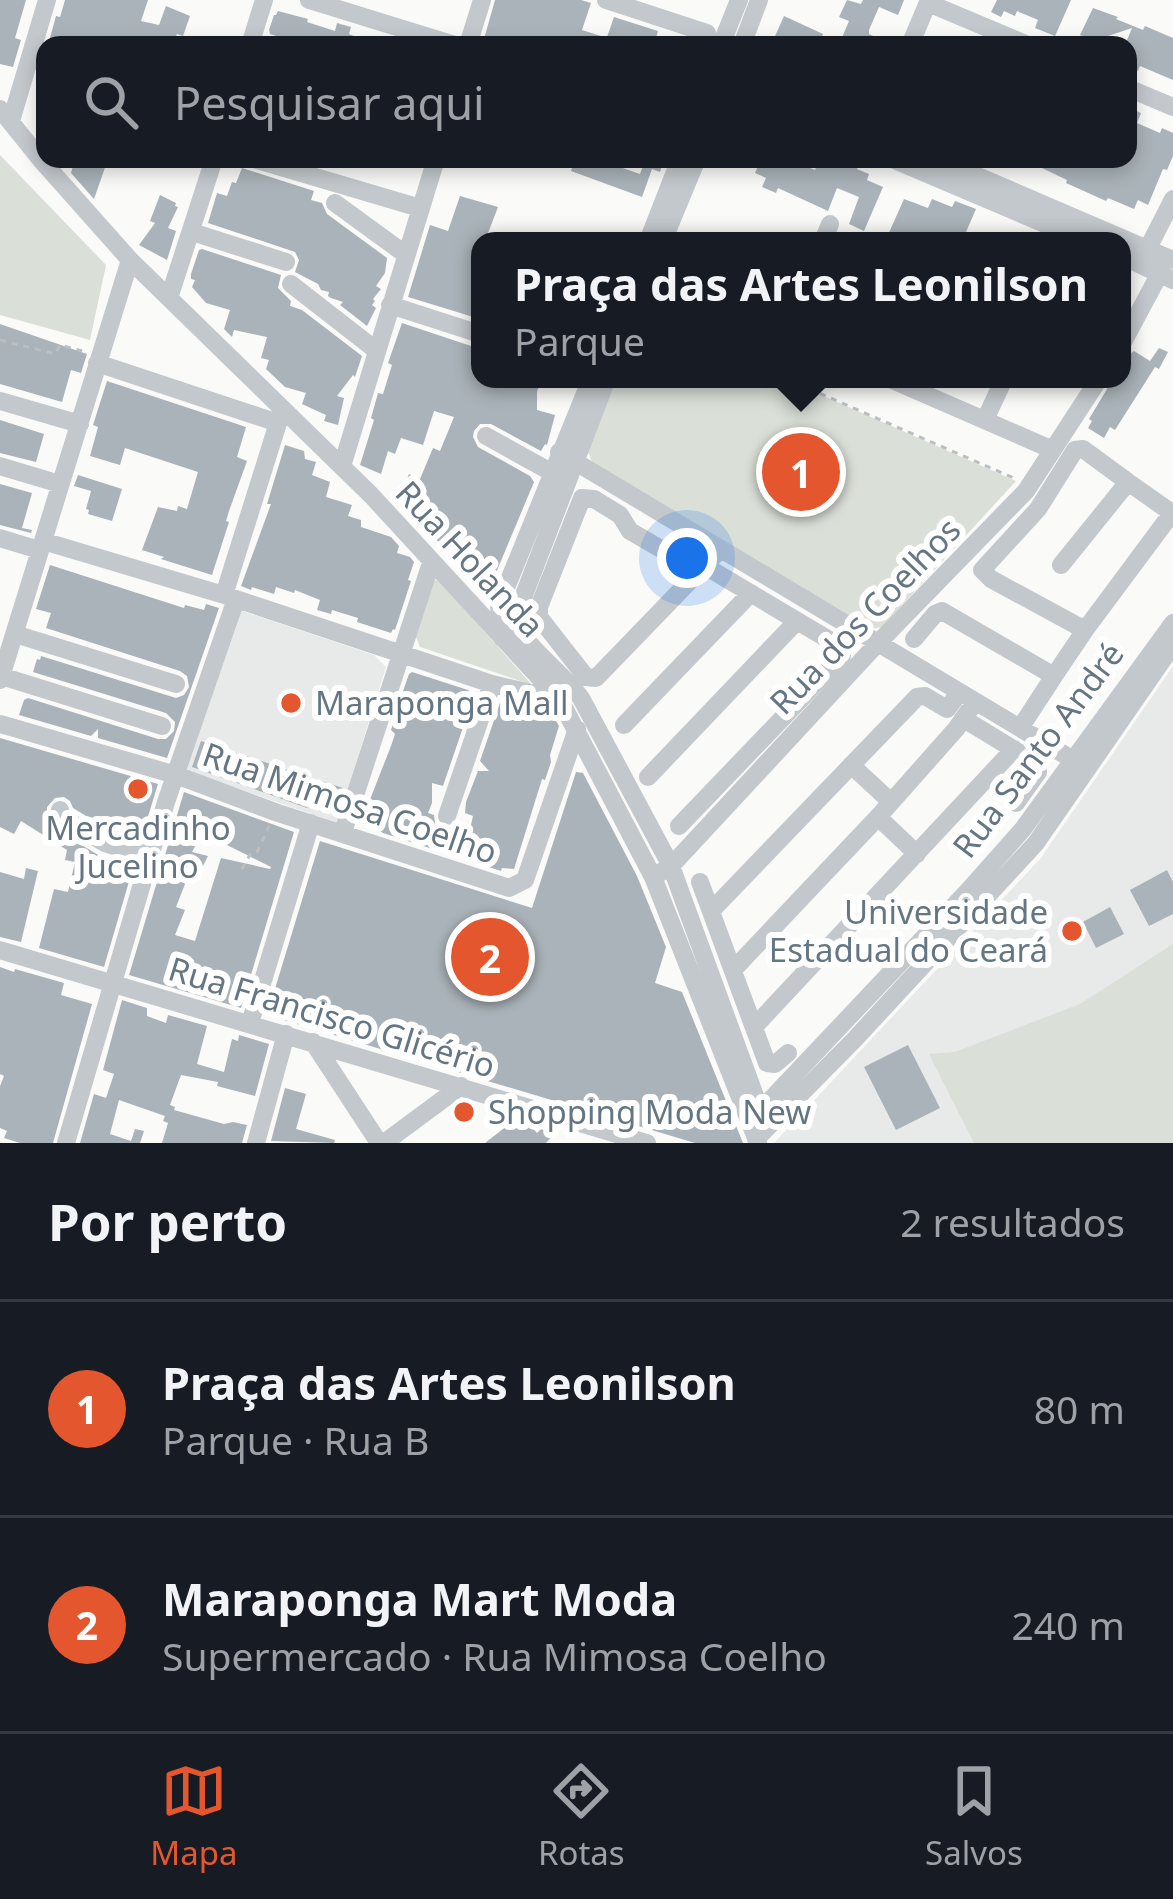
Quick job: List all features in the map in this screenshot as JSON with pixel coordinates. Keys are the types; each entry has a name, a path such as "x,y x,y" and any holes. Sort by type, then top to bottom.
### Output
{"street":[{"path":"6,115 47,0"},
{"path":"253,36 264,0"},
{"path":"309,0 369,9 434,36"},
{"path":"471,36 482,0"},
{"path":"606,0 706,36"},
{"path":"716,36 739,0"},
{"path":"745,36 759,0"},
{"path":"914,36 929,1 1008,36"},
{"path":"1137,92 1173,107"},
{"name":"Rua Holanda","path":"6,115 36,154"},
{"name":"Rua Holanda","path":"47,168 281,417 342,466 431,563 501,627 560,700 662,871"},
{"path":"170,298 211,168"},
{"path":"284,168 420,208"},
{"path":"342,466 433,168"},
{"path":"652,232 676,168"},
{"path":"667,232 693,168"},
{"path":"913,168 1064,232"},
{"path":"956,168 1087,232"},
{"path":"1131,330 1169,271 1136,256 1173,200"},
{"path":"335,203 405,254"},
{"path":"191,232 286,262"},
{"path":"130,260 2,670 162,726"},
{"path":"291,284 377,351"},
{"path":"390,304 471,331"},
{"path":"66,1143 281,417 98,360"},
{"path":"501,627 588,388"},
{"path":"501,627 499,605 551,472 566,457 603,388"},
{"path":"911,388 1053,450"},
{"path":"936,399 940,388"},
{"path":"985,420 1000,388"},
{"name":"Rua dos Coelhos","path":"662,871 1026,491 1093,388"},
{"path":"0,401 80,424"},
{"path":"486,436 551,472"},
{"path":"1020,728 1084,631 1173,513 1082,449 1075,450 1045,500 982,570 1084,631"},
{"path":"566,457 877,644 966,704 1036,763 1038,772 1016,803"},
{"path":"0,466 60,484"},
{"path":"1061,565 1128,482"},
{"path":"679,826 842,656 842,646 751,593 702,568 630,531 620,515 594,499 582,498 538,607 539,616 586,677 596,678 702,568 720,550"},
{"path":"0,538 230,597 493,684 584,702"},
{"path":"343,832 431,563"},
{"path":"624,725 751,593"},
{"path":"0,604 21,611"},
{"path":"914,639 942,611 1054,676"},
{"path":"648,778 797,621"},
{"name":"Rua Santo André","path":"761,1139 1036,843 1173,623"},
{"name":"Rua Holanda","path":"501,627 520,634 584,702 662,871 761,1139"},
{"path":"15,634 176,684"},
{"name":"Rua Santo André","path":"755,1113 968,891 1081,764 1173,645"},
{"path":"447,816 493,684"},
{"path":"711,911 917,697 925,696 947,710 966,704 1020,728 1081,764"},
{"path":"733,970 884,810 966,704"},
{"name":"Rua Mimosa Coelho","path":"0,724 176,776 504,887 525,880 577,729"},
{"path":"754,1028 1014,749"},
{"path":"851,765 917,854"},
{"path":"60,809 65,820 105,844 126,850 155,839"},
{"path":"250,1023 311,823"},
{"path":"700,882 767,1063 775,1064 788,1053"},
{"name":"Rua Francisco Glicério","path":"0,950 647,1143"},
{"path":"256,1143 286,1034"},
{"path":"313,1042 382,1143 461,1086"}],"path":[{"path":"0,340 55,354 60,345 98,360"},
{"path":"808,388 1018,480 1010,488"},
{"path":"242,869 257,851 275,812"}],"shaded area":[{"path":"0,155 106,265 90,340 0,315"},
{"path":"613,388 805,388 1016,481 882,627 871,629 592,462 587,449"},
{"path":"438,579 532,685 420,647 416,637"},
{"name":"Maraponga Mall","path":"239,610 374,655 386,667 337,823 185,770"},
{"name":"Universidade Estadual do Ceará","path":"1173,666 1173,1143 774,1143 1040,859"},
{"path":"1173,944 1173,1143 974,1143 929,1054 955,1052 1080,1004"}],"building":[{"path":"0,0 26,0 13,67 0,64"},
{"path":"65,0 148,0 141,21 159,25 166,6 190,16 183,36 50,36 56,16 60,17"},
{"path":"495,0 581,0 591,3 582,30 601,36 485,36"},
{"path":"847,0 861,4 863,0 904,0 898,15 879,7 869,30 873,36 843,36 849,21 839,17"},
{"path":"997,0 1071,0 1055,36 1035,28 1038,20 1017,11 1015,16 1004,11 1001,17 991,12"},
{"path":"1093,8 1173,38 1173,80 1140,66 1137,70 1137,36 1129,36 1132,28 1108,36 1080,35"},
{"path":"278,11 308,19 335,31 337,23 351,27 349,34 354,36 276,36 269,30"},
{"path":"784,16 823,34 822,36 775,36"},
{"path":"614,17 658,31 657,36 607,36"},
{"path":"1137,123 1173,133 1173,156 1148,205 1138,200 1134,209 1106,201 1042,168 1137,168"},
{"path":"72,168 105,168 94,199 71,173"},
{"path":"242,168 314,191 311,200 322,203 327,214 387,258 367,326 340,305 343,302 295,272 299,260 295,252 208,223 217,193 227,196"},
{"path":"623,168 640,174 642,168 661,168 660,172 652,169 642,197 571,171"},
{"path":"757,168 857,168 869,174 867,180 883,187 864,231 849,224 859,197 837,188 828,211 778,188 776,193 762,187 766,178 755,173"},
{"path":"160,195 178,207 168,228 176,231 167,260 139,245 155,223 150,221"},
{"path":"460,196 498,207 488,232 471,232 471,316 408,297 430,225 448,231"},
{"path":"904,199 928,208 932,199 976,209 966,232 889,232"},
{"path":"202,249 281,275 278,288 291,301 290,306 362,356 355,377 337,396 344,398 338,425 302,404 306,393 285,387 266,369 269,360 261,358 267,337 234,330 232,337 224,329 230,310 206,303 192,287 191,274"},
{"path":"402,323 471,346 471,388 538,388 537,410 555,415 541,451 491,424 480,424 474,431 478,447 534,482 485,599 456,567 460,562 428,537 433,526 414,518 418,507 399,500 409,474 420,479 433,448 440,451 454,417 434,411 423,445 401,438 395,454 388,451 381,474 360,465 378,393 383,394 392,365 388,363"},
{"path":"0,324 87,354 81,373 71,370 62,402 0,384"},
{"path":"1159,348 1168,352 1115,430 1110,427 1104,438 1088,428 1108,388 1131,388 1131,353 1150,361"},
{"path":"107,381 246,427 237,457 247,461 212,575 142,550 158,507 187,509 198,472 125,448 120,465 90,456 98,427 93,425"},
{"path":"0,420 44,434 36,462 0,453"},
{"path":"285,445 304,451 305,459 316,462 312,475 330,482 326,497 352,505 348,516 361,520 361,527 391,537 399,546 397,553 414,562 391,633 357,622 358,618 317,610 320,600 295,590 276,587 274,594 241,586 271,504 267,504"},
{"path":"78,475 122,489 112,521 88,514 91,491 74,486"},
{"path":"0,484 32,493 22,528 31,533 0,525"},
{"path":"50,565 184,608 204,610 206,604 219,608 167,758 98,738 98,729 91,736 19,715 28,698 158,739 174,731 175,722 166,713 33,672 41,656 176,698 189,687 187,676 180,671 46,628 51,613 36,609"},
{"path":"412,672 474,695 443,786 432,783 428,813 442,828 469,834 473,816 465,813 466,802 478,771 489,771 480,761 501,700 553,716 559,726 514,869 501,871 383,833 362,820 391,746 395,734 391,730"},
{"path":"0,738 158,784 145,826 125,835 73,808 64,797 55,798 47,807 47,821 58,831 100,856 123,863 135,861 104,967 39,948 54,889 68,892 75,862 65,860 67,850 21,821 14,834 0,827"},
{"path":"201,741 343,788 336,810 309,802 307,808 192,767"},
{"path":"576,772 583,773 637,876 666,947 655,983 682,992 743,1143 695,1143 267,1015 320,841 532,908"},
{"path":"184,792 294,832 241,1008 129,975","holes":["215,827 219,832 221,828 230,831 227,845 271,867 221,858 195,941 175,935 185,910 176,907 187,879 195,882 208,856 192,852 202,833 210,836"]},
{"path":"26,868 38,871 21,942 0,937 0,872 24,879"},
{"path":"1167,870 1173,882 1173,914 1149,926 1130,890"},
{"path":"1110,907 1124,934 1096,948 1083,922"},
{"path":"0,967 64,983 61,995 92,1004 53,1143 20,1143 4,1138 7,1131 0,1128 4,1076 0,1074"},
{"path":"122,1000 147,1008 147,1016 166,1023 168,1015 207,1026 197,1064 224,1072 232,1039 238,1041 239,1035 269,1044 255,1096 181,1075 170,1105 224,1124 247,1125 242,1143 162,1143 168,1123 163,1121 165,1116 119,1100 110,1134 131,1141 135,1129 144,1131 140,1143 80,1143 94,1094 106,1098 114,1074 103,1070"},
{"path":"908,1045 940,1108 896,1130 864,1067"},
{"path":"285,1088 306,1094 296,1129 334,1143 271,1141"},
{"path":"512,1122 529,1124 537,1133 541,1129 554,1134 546,1143 485,1143"}],"place":[{"name":"Praça das Artes Leonilson","path":"801,472"},
{"name":"Maraponga Mall","path":"291,703"},
{"name":"Mercadinho Jucelino","path":"138,789"},
{"name":"Universidade Estadual do Ceará","path":"1072,931"},
{"name":"Maraponga Mart Moda","path":"490,957"},
{"name":"Shopping Moda New","path":"464,1112"}]}
